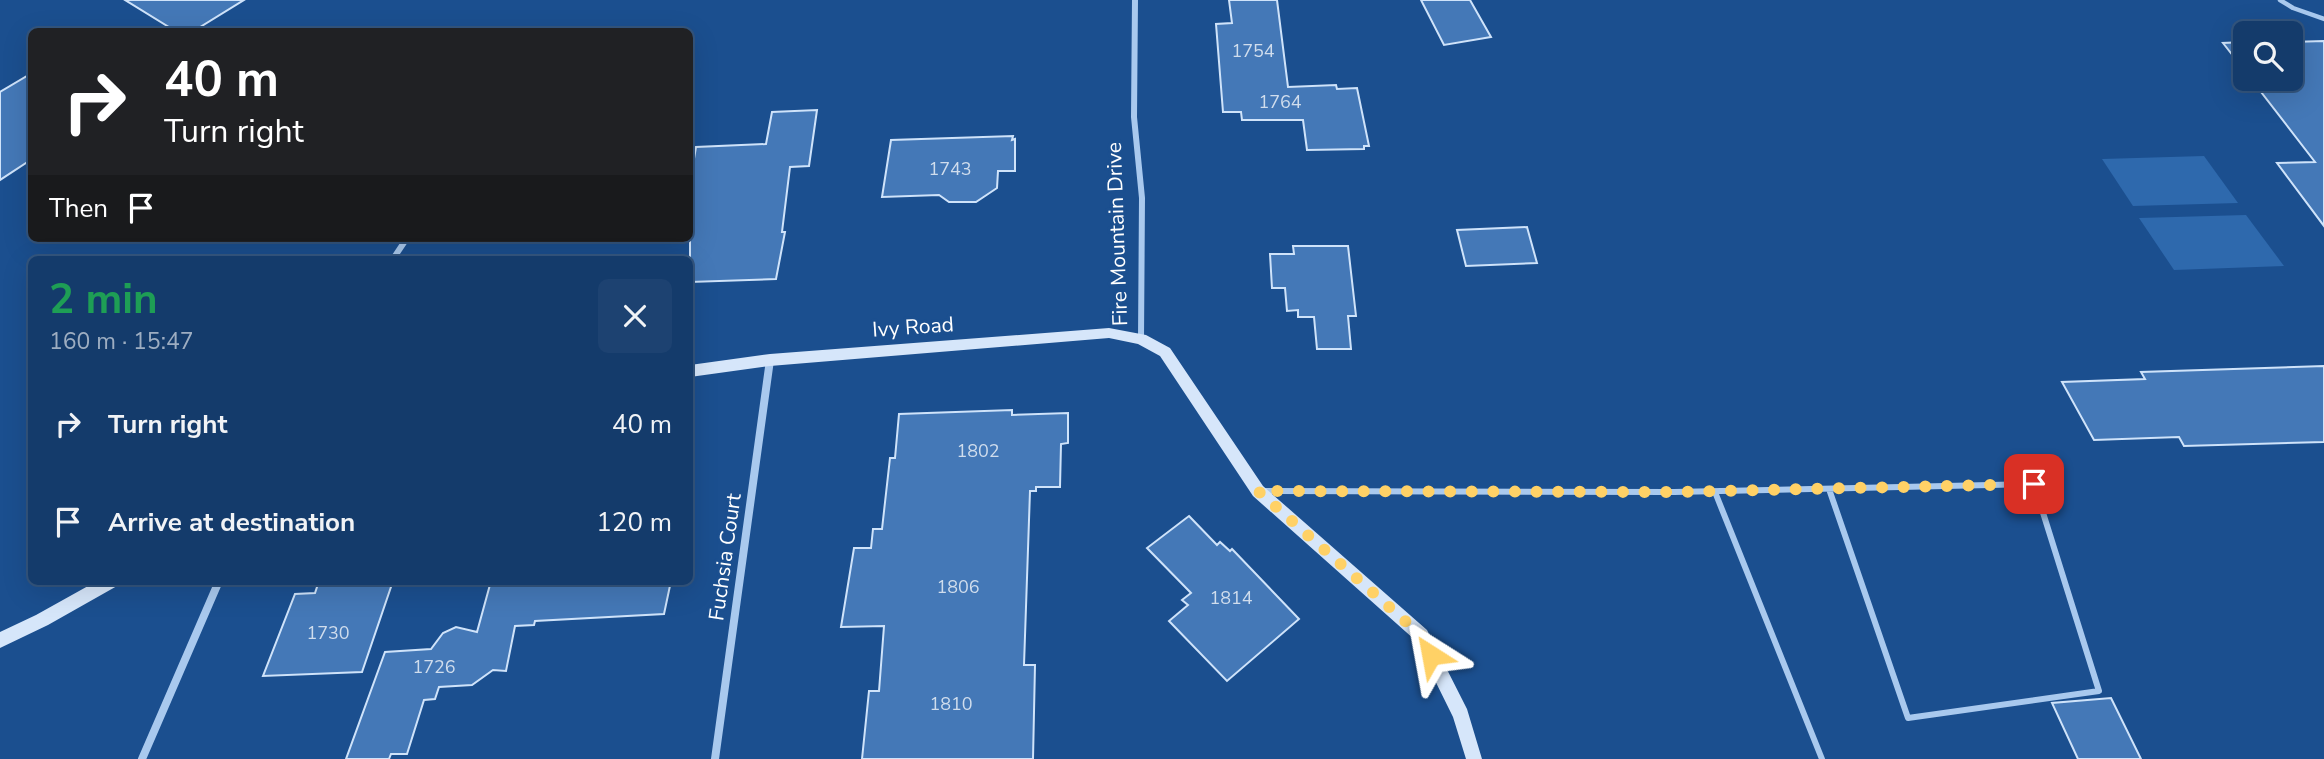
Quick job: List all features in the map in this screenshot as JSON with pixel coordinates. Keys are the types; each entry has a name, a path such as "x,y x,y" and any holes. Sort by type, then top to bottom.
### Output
{"street":[{"name":"Fire Mountain Drive","path":"1135,0 1134,117 1142,198 1141,339 1165,352 1258,491 1421,635 1461,715 1474,759"},
{"name":"Ivy Road","path":"693,371 770,360 1109,333 1141,339"},
{"name":"Fuchsia Court","path":"715,759 770,360"},
{"path":"0,640 104,585"},
{"path":"142,759 217,585"}],"lane":[{"path":"2280,0 2293,8 2324,19"},
{"path":"1258,491 1715,492 1829,489 2034,484 2099,691 1908,719 1829,489"},
{"path":"1715,492 1822,759"}],"shaded area":[{"path":"2204,156 2238,203 2133,206 2102,159"},
{"path":"2246,215 2284,266 2174,270 2139,218"}],"building":[{"path":"125,0 244,0 198,28 170,28"},
{"path":"1229,0 1277,0 1288,87 1336,85 1337,89 1357,88 1369,146 1364,146 1364,149 1307,150 1303,120 1242,120 1241,112 1223,112 1216,24 1232,23"},
{"path":"1421,0 1470,0 1491,37 1444,45"},
{"path":"2324,41 2324,226 2277,163 2315,162 2260,91 2303,91 2303,42"},
{"path":"2223,43 2233,43 2233,56"},
{"path":"28,75 28,162 0,180 0,92"},
{"path":"817,110 809,166 790,167 782,232 785,232 776,279 693,282 690,242 693,242 693,164 696,147 766,144 772,112"},
{"path":"1013,136 1015,171 998,171 997,188 976,202 949,202 939,195 882,197 891,140"},
{"path":"1527,227 1537,263 1466,266 1457,230"},
{"path":"1293,246 1348,246 1356,316 1348,316 1351,349 1317,349 1314,317 1298,317 1298,310 1287,311 1285,288 1272,288 1270,254 1294,254"},
{"path":"2324,366 2324,442 2184,446 2179,437 2094,440 2062,382 2145,379 2141,372"},
{"path":"1012,410 1012,415 1068,413 1068,443 1061,444 1060,487 1036,487 1036,491 1030,491 1024,665 1035,665 1033,759 862,759 869,691 879,691 884,626 841,627 854,548 871,548 873,529 882,529 890,458 895,458 899,414"},
{"path":"1189,516 1217,545 1220,542 1230,551 1232,549 1299,619 1227,681 1169,621 1188,605 1182,600 1191,593 1147,548"},
{"path":"318,585 392,585 362,672 263,676 295,594 315,593"},
{"path":"490,585 670,585 664,614 535,621 534,625 515,626 506,671 493,670 472,685 439,687 435,699 424,700 407,754 391,754 389,759 346,759 385,652 431,649 443,633 456,627 477,632"},
{"path":"2111,698 2141,759 2078,759 2052,703"}],"route":[{"path":"1431,655 1421,635 1258,491 1674,492 2034,484"}]}
